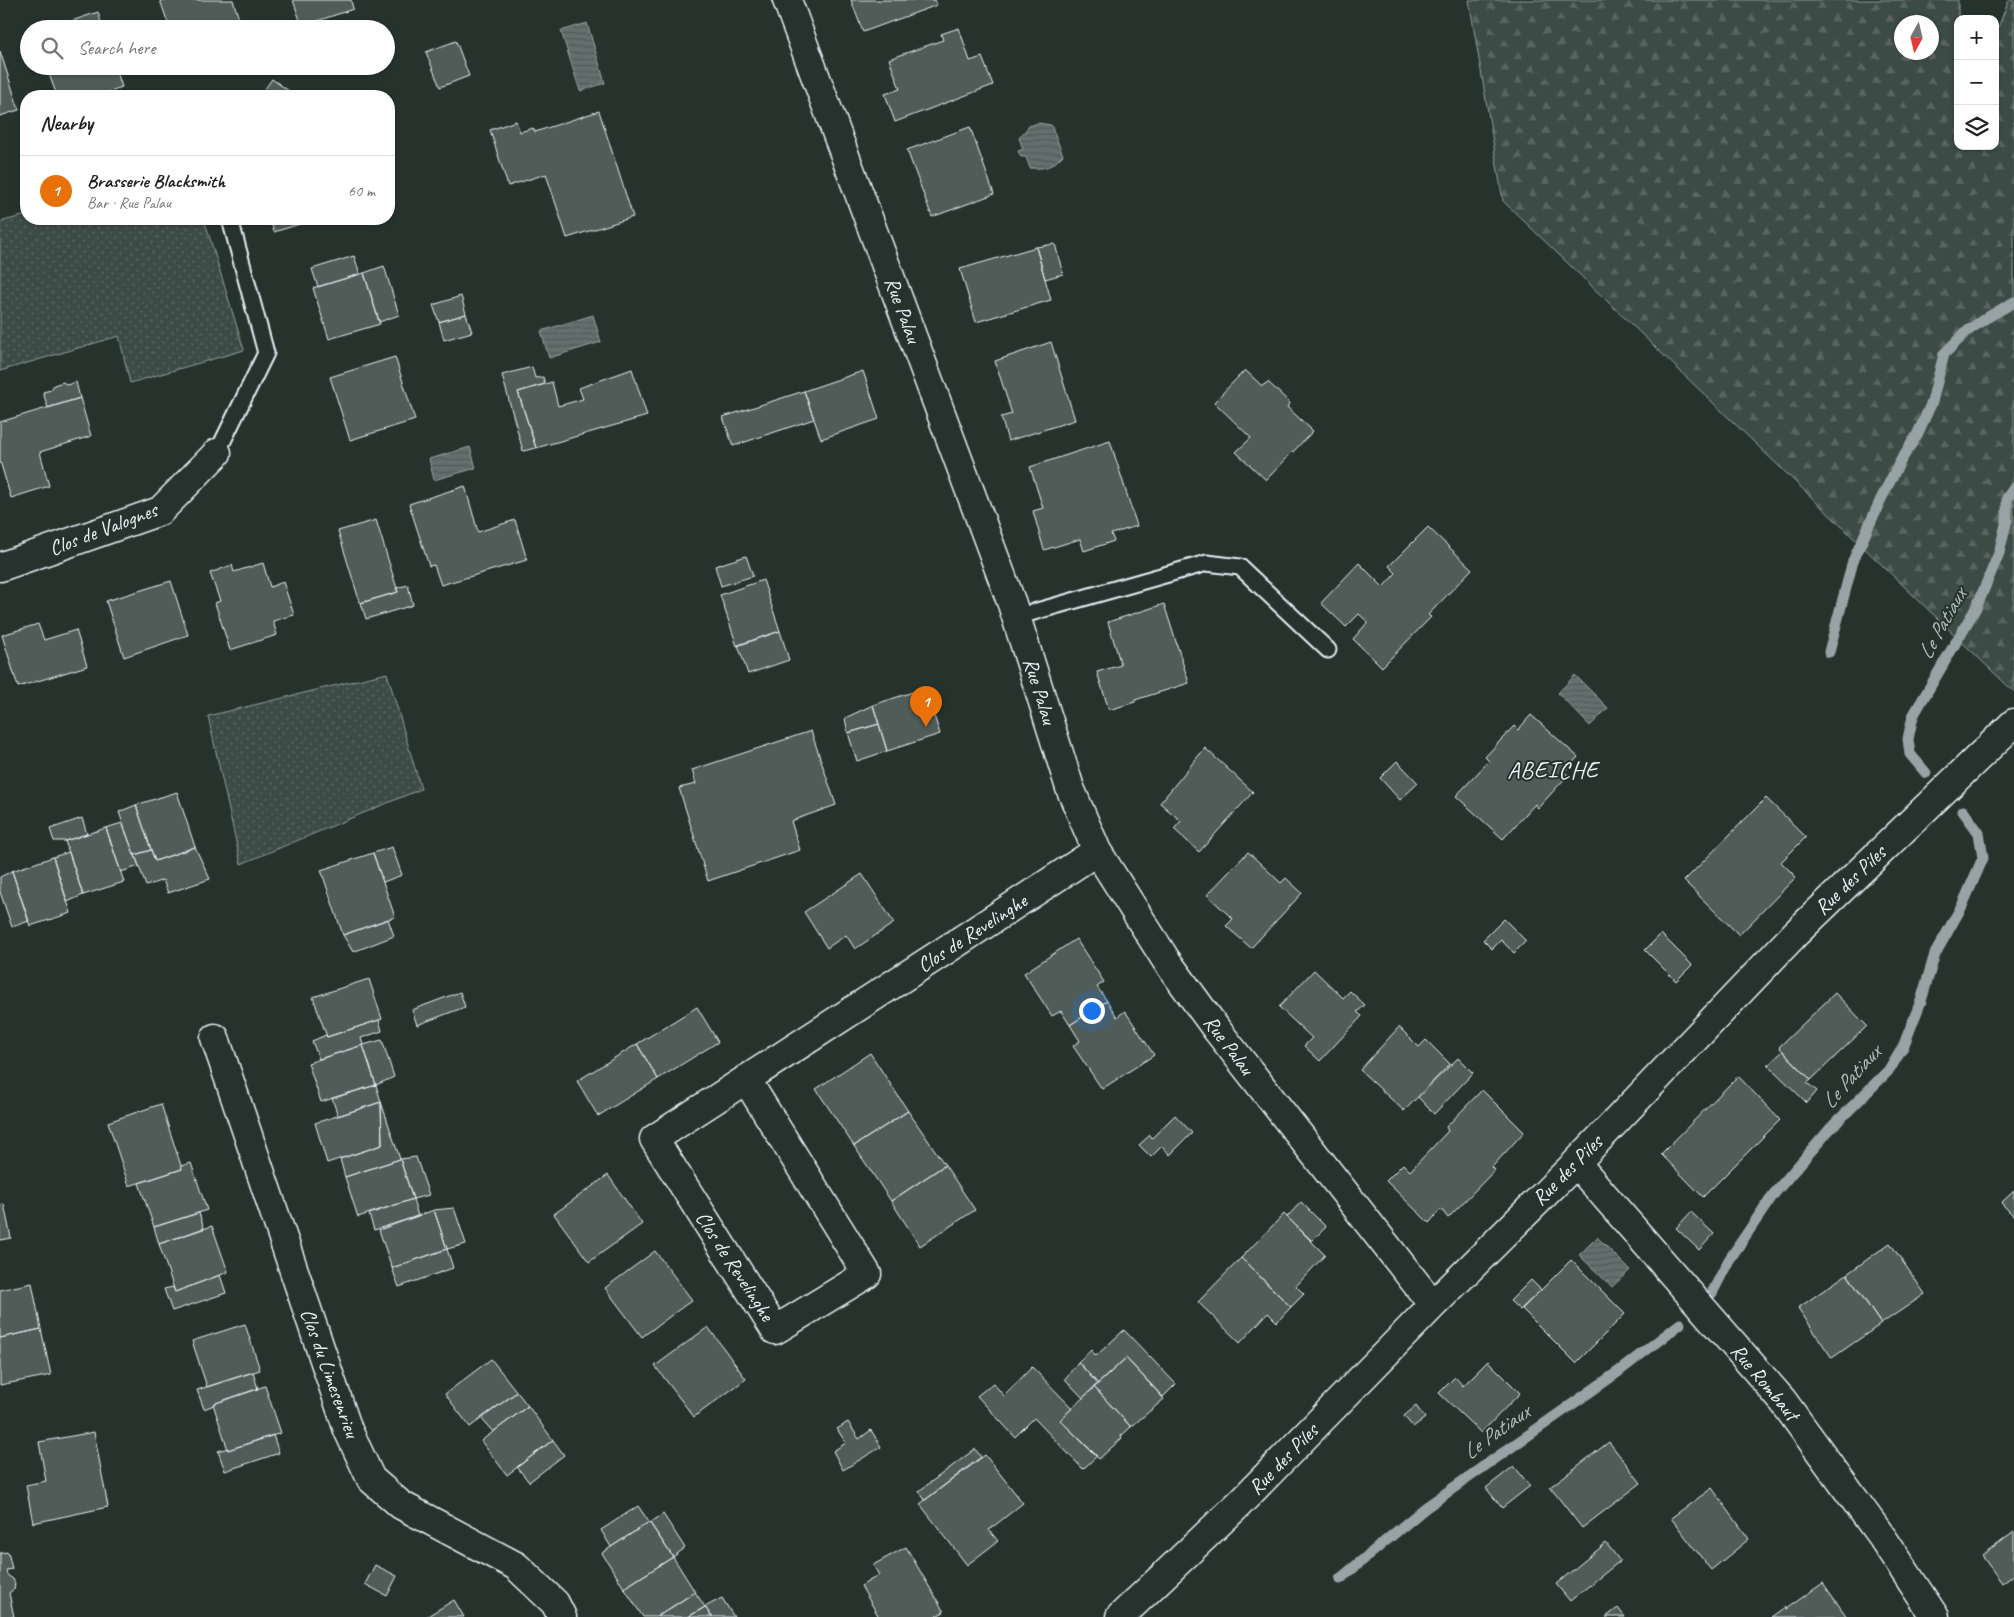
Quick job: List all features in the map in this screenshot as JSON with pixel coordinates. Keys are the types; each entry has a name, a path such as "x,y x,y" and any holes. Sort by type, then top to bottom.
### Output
{"street":[{"name":"Rue Palau","path":"787,0 1016,617 1070,788 1097,851 1166,960 1217,1030 1433,1305"},
{"name":"Clos de Valognes","path":"0,567 160,511 217,453"},
{"name":"Rue des Piles","path":"1120,1617 1239,1504 1433,1305 1576,1163 1796,933 2014,723"},
{"name":"Clos de Revelinghe","path":"746,1079 867,1274 776,1330 654,1139 746,1079 1097,851"},
{"name":"Clos du Limesenrieu","path":"215,1038 348,1430 371,1479 401,1505 516,1566 554,1603 562,1617"},
{"name":"Rue Rombaut","path":"1576,1163 1783,1401 1884,1540 1936,1617"}],"lane":[{"path":"217,453 266,353 232,225"},
{"path":"1016,617 1207,563 1240,567 1328,650"}],"green space":[{"path":"1469,0 1958,0 1958,15 1954,15 1954,150 1999,150 1999,25 2009,0 2014,0 2014,692 1503,201"},
{"path":"20,217 20,225 206,225 244,350 130,383 119,336 0,371 0,222"},
{"path":"387,673 421,789 241,864 208,716"}],"shaded area":[{"path":"587,23 605,83 580,91 561,31"},
{"path":"1038,123 1051,125 1063,155 1048,166 1030,168 1026,157 1021,157 1018,151 1023,149 1019,138 1029,126"},
{"path":"593,315 601,342 549,358 541,331"},
{"path":"470,447 476,468 434,480 429,459"},
{"path":"1575,675 1608,708 1590,726 1558,693"},
{"path":"1597,1237 1630,1270 1612,1287 1579,1255"}],"building":[{"path":"160,0 233,0 239,19 236,20 167,20"},
{"path":"293,0 351,0 353,9 320,20 300,20"},
{"path":"851,0 935,0 937,5 863,32"},
{"path":"98,12 100,20 74,20"},
{"path":"959,28 970,61 982,57 993,85 895,122 885,94 900,89 889,59 943,40 941,34"},
{"path":"456,41 469,76 440,87 426,52"},
{"path":"0,51 19,110 0,116"},
{"path":"49,75 118,75 122,87 113,90 55,90"},
{"path":"272,79 288,90 264,90"},
{"path":"599,111 633,217 567,238 546,174 508,186 490,130 516,121 520,132 533,128 535,132"},
{"path":"970,127 994,194 932,217 907,150"},
{"path":"272,225 297,225 274,232"},
{"path":"1055,244 1063,274 1045,279 1036,247"},
{"path":"1036,247 1051,300 976,322 960,269"},
{"path":"354,256 360,274 318,287 312,269"},
{"path":"384,266 399,315 379,322 364,273"},
{"path":"364,273 380,324 329,339 313,288"},
{"path":"461,296 466,314 439,322 433,305"},
{"path":"466,314 472,332 444,340 439,322"},
{"path":"1051,342 1075,420 1008,441 1001,417 1012,414 995,361"},
{"path":"395,357 415,420 350,440 330,377"},
{"path":"532,367 535,378 543,377 545,384 518,392 536,448 523,451 502,375"},
{"path":"632,369 647,416 536,448 518,392 552,382 558,406 583,399 579,388"},
{"path":"1245,370 1262,386 1268,382 1290,403 1287,407 1313,431 1266,480 1236,452 1251,438 1214,402"},
{"path":"863,371 879,419 821,439 804,391"},
{"path":"63,382 67,385 76,382 80,398 48,408 43,392 51,390 54,385"},
{"path":"804,391 814,419 733,446 723,417"},
{"path":"80,398 91,436 40,452 49,486 11,498 0,461 0,422"},
{"path":"1110,441 1137,526 1111,534 1114,541 1084,551 1080,539 1044,550 1033,511 1043,508 1030,467"},
{"path":"465,486 478,532 515,520 527,560 441,585 434,565 429,566 409,504"},
{"path":"376,520 398,592 360,603 338,531"},
{"path":"1428,527 1472,569 1428,615 1431,617 1382,667 1353,639 1368,622 1359,614 1346,627 1321,603 1359,563 1383,587 1396,573 1389,566"},
{"path":"746,556 753,576 721,586 715,566"},
{"path":"263,563 270,587 283,582 294,615 273,621 277,635 230,650 215,603 220,601 210,573 232,565 234,572"},
{"path":"763,580 780,631 737,646 720,595"},
{"path":"171,581 188,635 124,657 106,601"},
{"path":"408,585 413,605 366,619 361,603 398,592 396,588"},
{"path":"1164,604 1189,683 1109,710 1097,672 1121,665 1108,622"},
{"path":"38,624 44,640 76,630 87,666 18,687 2,635"},
{"path":"780,631 789,660 748,674 738,645"},
{"path":"925,688 940,734 887,751 873,705"},
{"path":"873,705 879,724 848,733 845,718"},
{"path":"1531,715 1578,757 1564,772 1568,775 1538,808 1535,804 1503,839 1456,796 1489,761 1485,757 1514,726 1518,730"},
{"path":"879,724 887,751 857,761 848,733"},
{"path":"811,731 836,805 791,821 800,850 708,881 679,788 696,784 692,770"},
{"path":"1205,748 1253,792 1199,852 1174,829 1181,821 1160,803"},
{"path":"1397,761 1418,783 1400,800 1380,778"},
{"path":"177,792 195,847 155,861 136,805"},
{"path":"1766,798 1806,837 1781,862 1796,877 1739,935 1684,881"},
{"path":"136,805 151,850 134,855 119,812"},
{"path":"82,818 87,834 65,841 54,841 50,829"},
{"path":"122,823 139,866 121,872 106,828"},
{"path":"106,828 124,882 83,895 65,841"},
{"path":"195,847 210,879 168,893 163,880 146,886 135,855 151,850 155,861"},
{"path":"392,847 402,875 383,882 373,853"},
{"path":"69,852 83,895 67,902 53,857"},
{"path":"1248,852 1281,883 1286,878 1302,893 1251,948 1226,926 1233,919 1207,895"},
{"path":"373,853 395,917 343,935 321,870"},
{"path":"53,857 71,913 30,926 12,871"},
{"path":"12,871 29,921 12,927 0,892 0,877"},
{"path":"862,874 894,923 855,949 846,935 827,948 804,912"},
{"path":"388,919 394,936 353,952 343,935"},
{"path":"1504,919 1526,941 1514,953 1501,940 1492,949 1483,940"},
{"path":"1661,934 1692,965 1676,981 1645,950"},
{"path":"1076,939 1104,982 1097,987 1107,1001 1070,1025 1061,1011 1052,1016 1024,973"},
{"path":"1314,970 1343,998 1350,991 1365,1005 1357,1012 1362,1016 1320,1061 1304,1046 1312,1038 1279,1007"},
{"path":"369,979 382,1019 327,1037 313,997"},
{"path":"460,992 465,1007 417,1025 412,1010"},
{"path":"1835,993 1867,1026 1811,1080 1779,1047"},
{"path":"1107,1001 1117,1017 1125,1011 1154,1055 1102,1089 1073,1046 1080,1041 1070,1025"},
{"path":"697,1007 718,1042 658,1079 637,1044"},
{"path":"379,1020 382,1031 361,1038 363,1045 319,1059 312,1041 326,1035 327,1037"},
{"path":"1399,1027 1419,1047 1426,1040 1450,1064 1404,1111 1360,1070"},
{"path":"382,1040 394,1077 376,1085 363,1045"},
{"path":"637,1044 658,1079 598,1116 577,1081"},
{"path":"363,1045 376,1085 321,1102 308,1063"},
{"path":"1783,1051 1811,1080 1807,1083 1817,1091 1807,1103 1768,1065"},
{"path":"870,1053 908,1111 854,1146 816,1089"},
{"path":"1458,1058 1473,1073 1434,1114 1418,1097"},
{"path":"1738,1076 1780,1120 1703,1197 1661,1154"},
{"path":"376,1085 381,1102 338,1116 332,1098"},
{"path":"1482,1090 1524,1132 1492,1167 1495,1170 1448,1218 1441,1209 1429,1223 1386,1181 1403,1164 1410,1171 1448,1131 1446,1127"},
{"path":"381,1102 400,1159 345,1177 340,1159 382,1145"},
{"path":"381,1102 382,1145 327,1163 315,1123"},
{"path":"161,1104 182,1169 129,1186 108,1122"},
{"path":"908,1111 945,1165 891,1201 854,1146"},
{"path":"1175,1115 1192,1133 1170,1155 1162,1146 1151,1157 1139,1145 1150,1135 1152,1138"},
{"path":"416,1157 429,1195 413,1199 400,1159"},
{"path":"400,1159 413,1199 358,1217 345,1177"},
{"path":"191,1163 207,1210 154,1227 139,1183 182,1169 181,1166"},
{"path":"945,1165 975,1210 920,1246 891,1201"},
{"path":"608,1175 642,1224 589,1262 554,1214"},
{"path":"2014,1191 2014,1216 2001,1203"},
{"path":"413,1199 418,1216 374,1230 369,1214"},
{"path":"1301,1202 1326,1227 1312,1241 1287,1217"},
{"path":"4,1204 11,1238 0,1240 0,1205"},
{"path":"454,1208 466,1244 447,1249 434,1210"},
{"path":"434,1210 447,1249 392,1268 379,1230"},
{"path":"1691,1212 1714,1234 1699,1250 1676,1228"},
{"path":"199,1213 204,1228 159,1244 154,1227"},
{"path":"1284,1214 1325,1255 1296,1286 1304,1294 1291,1307 1241,1258"},
{"path":"212,1226 228,1272 175,1292 159,1244"},
{"path":"1890,1243 1925,1294 1881,1324 1847,1274"},
{"path":"447,1249 453,1268 399,1287 392,1268"},
{"path":"655,1251 692,1300 642,1337 605,1288"},
{"path":"1241,1258 1291,1307 1277,1322 1268,1313 1240,1343 1198,1302"},
{"path":"1571,1260 1625,1314 1576,1363 1522,1309"},
{"path":"1847,1274 1881,1324 1832,1358 1798,1308"},
{"path":"220,1275 226,1293 172,1311 164,1289 173,1287 175,1292"},
{"path":"1531,1280 1541,1290 1520,1310 1510,1301"},
{"path":"32,1283 41,1329 0,1338 0,1290"},
{"path":"245,1324 260,1370 207,1387 192,1341"},
{"path":"708,1327 746,1379 694,1417 655,1366"},
{"path":"41,1329 51,1375 0,1385 0,1338"},
{"path":"1124,1330 1176,1384 1163,1397 1126,1358 1098,1384 1078,1362 1091,1350 1096,1356"},
{"path":"1126,1358 1164,1399 1131,1427 1094,1387"},
{"path":"491,1359 517,1392 470,1427 445,1394"},
{"path":"1488,1361 1520,1393 1481,1433 1439,1393 1455,1377 1463,1386"},
{"path":"1078,1362 1098,1384 1083,1398 1065,1379"},
{"path":"1032,1367 1072,1408 1060,1420 1097,1456 1083,1469 1034,1418 1015,1437 977,1396 993,1383 1004,1396"},
{"path":"253,1372 258,1389 213,1404 204,1409 197,1390"},
{"path":"265,1386 281,1433 228,1450 213,1404"},
{"path":"1094,1387 1131,1427 1099,1459 1060,1420"},
{"path":"517,1392 528,1406 493,1432 481,1418"},
{"path":"528,1406 553,1440 507,1475 481,1441"},
{"path":"1416,1406 1425,1418 1413,1427 1404,1416"},
{"path":"848,1422 859,1439 871,1430 881,1447 843,1470 833,1451 846,1443 837,1429"},
{"path":"94,1432 108,1507 33,1523 26,1485 46,1481 39,1442"},
{"path":"273,1435 279,1453 225,1471 218,1451 228,1448 228,1450"},
{"path":"553,1440 564,1455 529,1482 517,1467"},
{"path":"1609,1442 1641,1483 1582,1528 1550,1487"},
{"path":"975,1449 981,1457 925,1500 919,1491"},
{"path":"985,1455 1023,1503 989,1530 998,1541 967,1565 920,1504"},
{"path":"1514,1466 1530,1486 1502,1508 1486,1488"},
{"path":"1712,1488 1749,1539 1711,1570 1671,1518"},
{"path":"638,1506 649,1522 611,1547 601,1530"},
{"path":"663,1514 685,1548 673,1557 650,1523"},
{"path":"649,1522 673,1557 624,1588 602,1553"},
{"path":"2014,1532 2014,1574 2002,1583 1982,1556"},
{"path":"1606,1543 1620,1561 1570,1601 1556,1584"},
{"path":"906,1547 944,1612 934,1617 879,1617 861,1586 879,1575 873,1565"},
{"path":"8,1552 12,1569 6,1570 7,1575 13,1579 15,1584 14,1589 9,1593 14,1617 0,1617 0,1553"},
{"path":"673,1557 695,1592 656,1617 643,1617 624,1588"},
{"path":"375,1565 397,1576 387,1596 365,1584"},
{"path":"1823,1583 1847,1617 1771,1617 1785,1607 1786,1609"},
{"path":"695,1592 705,1607 688,1617 657,1617"},
{"path":"722,1598 734,1617 712,1617 705,1607"},
{"path":"454,1600 464,1617 426,1617"},
{"path":"705,1607 712,1617 688,1617"},
{"path":"1618,1608 1625,1617 1606,1617"}],"waterway":[{"path":"1829,652 1853,561 1881,499 1901,460 1917,435 1932,402 1944,354 1966,332 2014,302"},
{"name":"Le Patiaux","path":"1926,773 1910,754 1908,739 1913,716 1977,606 1999,553 2007,520 2007,498 2014,488"},
{"name":"Le Patiaux","path":"1712,1293 1729,1260 1773,1195 1830,1129 1890,1069 1903,1047 1921,1001 1935,954 1962,906 1983,858 1979,833 1963,811"},
{"name":"Le Patiaux","path":"1340,1579 1425,1508 1618,1372 1680,1324"}],"place":[{"name":"Brasserie Blacksmith","path":"926,727"}],"district":[{"name":"ABEICHE","path":"1553,770"}]}
